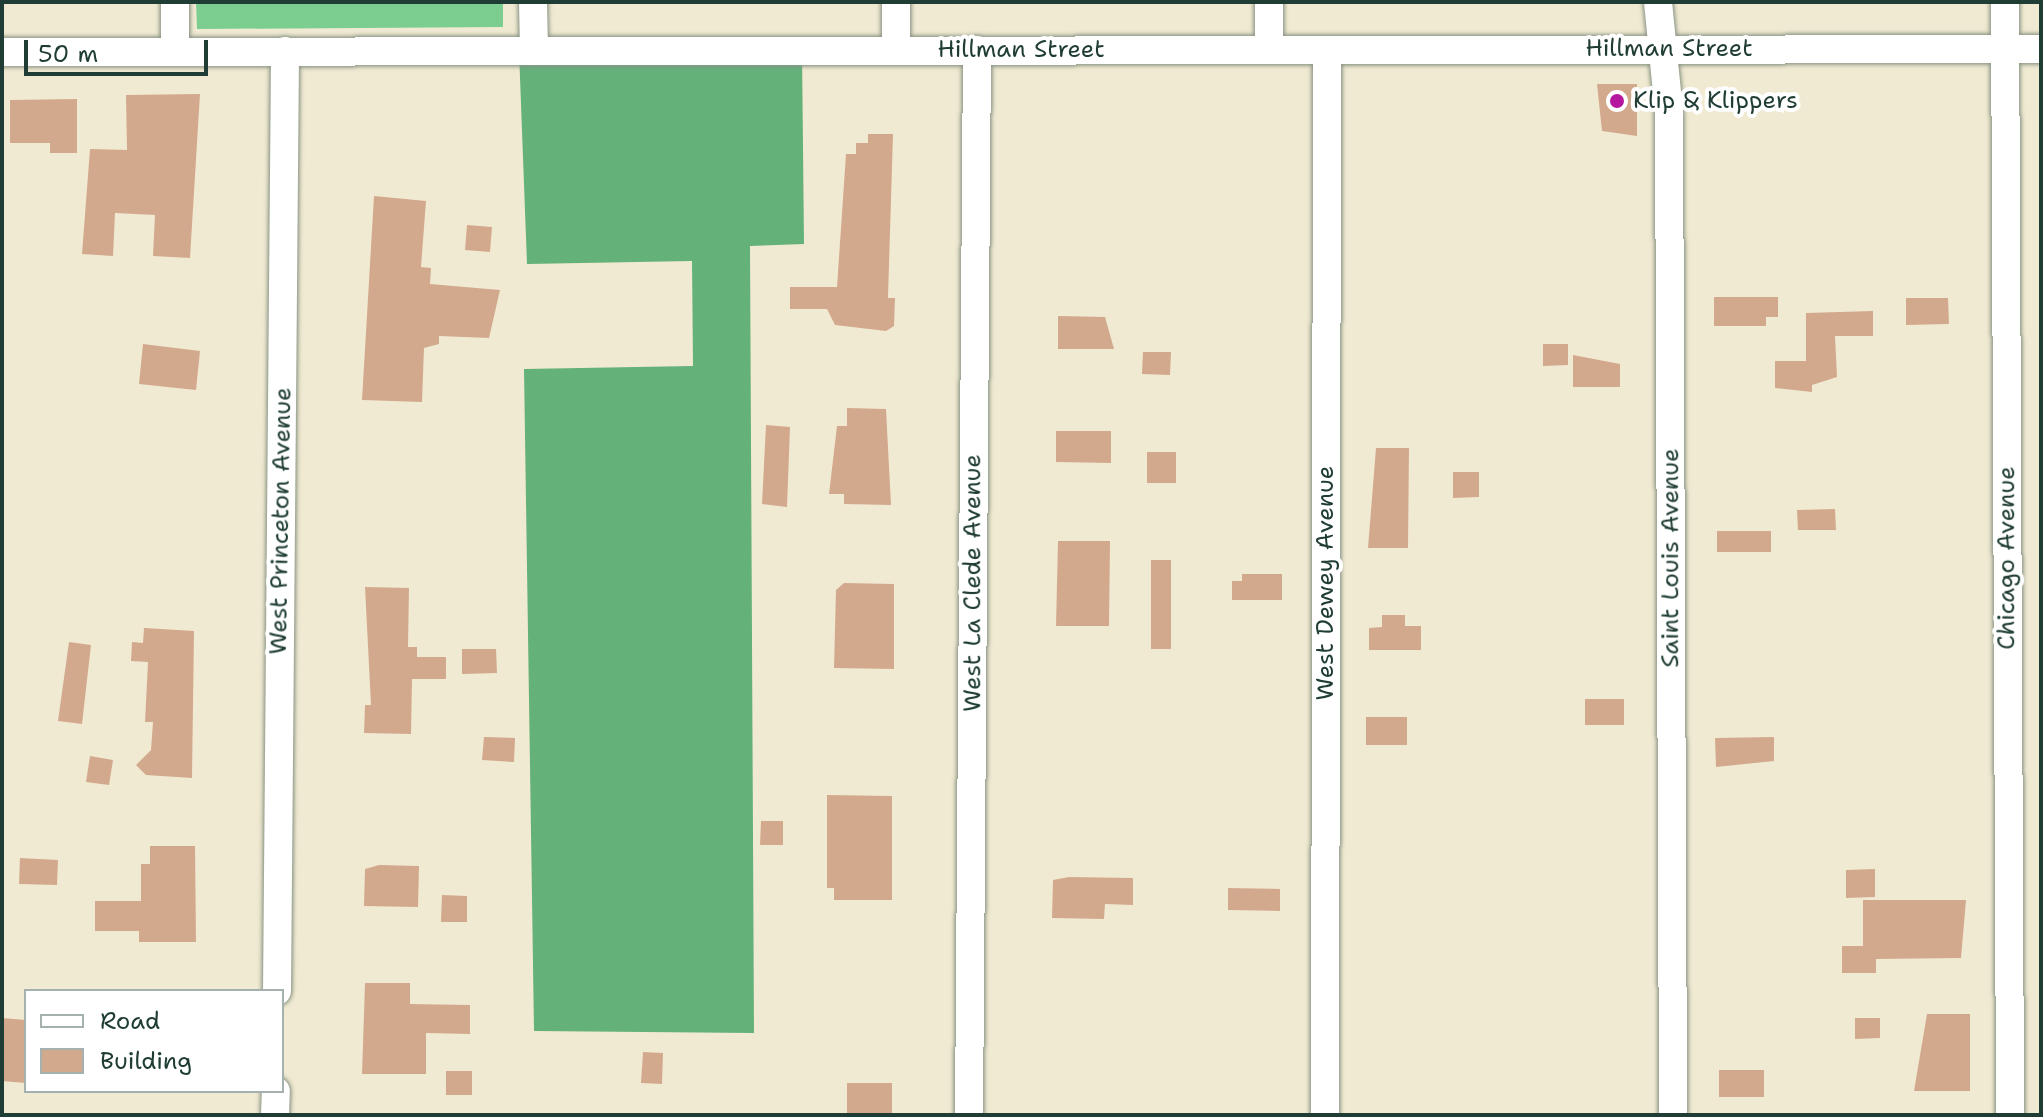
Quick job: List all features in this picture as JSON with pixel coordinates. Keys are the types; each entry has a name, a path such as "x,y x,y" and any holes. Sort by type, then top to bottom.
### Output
{"street":[{"path":"175,2 175,52"},
{"path":"533,2 534,51"},
{"path":"896,2 896,51"},
{"path":"1269,2 1269,50"},
{"name":"Saint Louis Avenue","path":"1658,2 1669,112 1673,1115"},
{"name":"Chicago Avenue","path":"2005,2 2010,1115"},
{"name":"Hillman Street","path":"2,52 2041,49"},
{"name":"West La Clede Avenue","path":"969,1115 977,50"},
{"name":"West Dewey Avenue","path":"1325,1115 1327,50"},
{"name":"West Princeton Avenue","path":"277,989 285,51"},
{"path":"275,1115 276,1093"}],"green space":[{"path":"196,2 503,2 503,27 197,29"},
{"path":"519,51 802,51 804,244 750,246 754,1033 534,1031 524,369 693,366 692,261 527,264"}],"building":[{"name":"Klip & Klippers","path":"1597,84 1637,84 1637,136 1602,131"},
{"path":"200,94 190,258 153,256 155,215 115,213 113,256 82,254 90,149 127,150 126,95"},
{"path":"77,99 77,153 50,153 50,143 10,143 10,100"},
{"path":"868,134 893,134 888,298 895,298 894,326 886,331 835,325 827,309 790,309 790,287 837,287 846,154 856,154 856,143 868,143"},
{"path":"374,196 426,201 421,267 431,268 430,284 500,290 489,338 439,336 439,344 424,348 422,402 362,400"},
{"path":"467,225 492,227 490,252 465,250"},
{"path":"1714,297 1778,297 1778,317 1766,317 1766,326 1714,326"},
{"path":"1906,298 1948,298 1949,324 1906,325"},
{"path":"1873,311 1873,336 1835,336 1837,377 1812,385 1812,392 1775,388 1775,361 1806,361 1806,313"},
{"path":"1058,316 1105,317 1114,349 1058,349"},
{"path":"143,344 200,351 196,390 139,384"},
{"path":"1543,344 1568,344 1568,365 1543,366"},
{"path":"1143,352 1171,352 1170,375 1142,374"},
{"path":"1573,355 1620,364 1620,387 1573,387"},
{"path":"847,408 886,409 891,505 844,504 844,494 829,494 837,426 847,426"},
{"path":"766,425 790,427 787,507 762,504"},
{"path":"1056,431 1111,431 1111,463 1056,462"},
{"path":"1376,448 1409,448 1408,548 1368,548"},
{"path":"1147,452 1176,452 1176,483 1147,483"},
{"path":"1453,472 1479,472 1479,497 1453,498"},
{"path":"1835,509 1836,530 1798,530 1797,510"},
{"path":"1717,531 1771,531 1771,552 1717,552"},
{"path":"1058,541 1110,541 1109,626 1056,626"},
{"path":"1151,560 1171,560 1171,649 1151,649"},
{"path":"1242,574 1282,574 1282,600 1232,600 1232,581 1242,581"},
{"path":"844,583 894,584 894,669 834,668 836,590"},
{"path":"365,587 409,588 408,647 417,647 417,657 446,657 446,679 412,679 411,734 364,733 365,705 371,705"},
{"path":"1382,615 1405,615 1405,626 1421,626 1421,650 1369,650 1369,628 1382,627"},
{"path":"144,628 194,631 192,778 146,775 136,765 151,750 153,722 145,722 148,662 131,661 132,642 143,643"},
{"path":"69,642 91,645 82,724 58,721"},
{"path":"462,649 496,649 497,673 462,674"},
{"path":"1585,699 1624,699 1624,725 1585,725"},
{"path":"1366,717 1407,717 1407,745 1366,745"},
{"path":"484,737 515,738 514,762 482,760"},
{"path":"1774,737 1774,761 1716,767 1715,738"},
{"path":"90,756 113,760 109,785 86,782"},
{"path":"827,795 892,796 892,900 834,900 834,888 827,888"},
{"path":"761,821 783,821 783,845 760,845"},
{"path":"150,846 195,846 196,942 139,942 139,931 95,931 95,901 141,901 141,864 150,864"},
{"path":"20,858 58,860 57,885 19,884"},
{"path":"379,865 419,866 418,907 364,906 365,869"},
{"path":"1875,869 1875,897 1846,898 1846,870"},
{"path":"1069,877 1133,878 1133,905 1105,904 1104,919 1052,918 1053,880"},
{"path":"1228,888 1280,889 1280,911 1228,910"},
{"path":"442,895 467,896 467,922 441,922"},
{"path":"1863,900 1966,900 1961,958 1876,959 1876,973 1842,973 1842,946 1863,946"},
{"path":"365,983 410,983 410,1004 470,1005 470,1034 426,1033 426,1074 362,1074"},
{"path":"1927,1014 1970,1014 1970,1091 1914,1091"},
{"path":"2,1018 24,1020 24,1083 2,1081"},
{"path":"1855,1018 1880,1018 1880,1038 1855,1039"},
{"path":"643,1052 663,1053 662,1084 641,1083"},
{"path":"1719,1070 1764,1070 1764,1097 1719,1097"},
{"path":"446,1071 472,1071 472,1095 446,1095"},
{"path":"847,1083 892,1083 892,1115 847,1115"}],"place":[{"name":"Klip & Klippers","path":"1617,101"}]}
